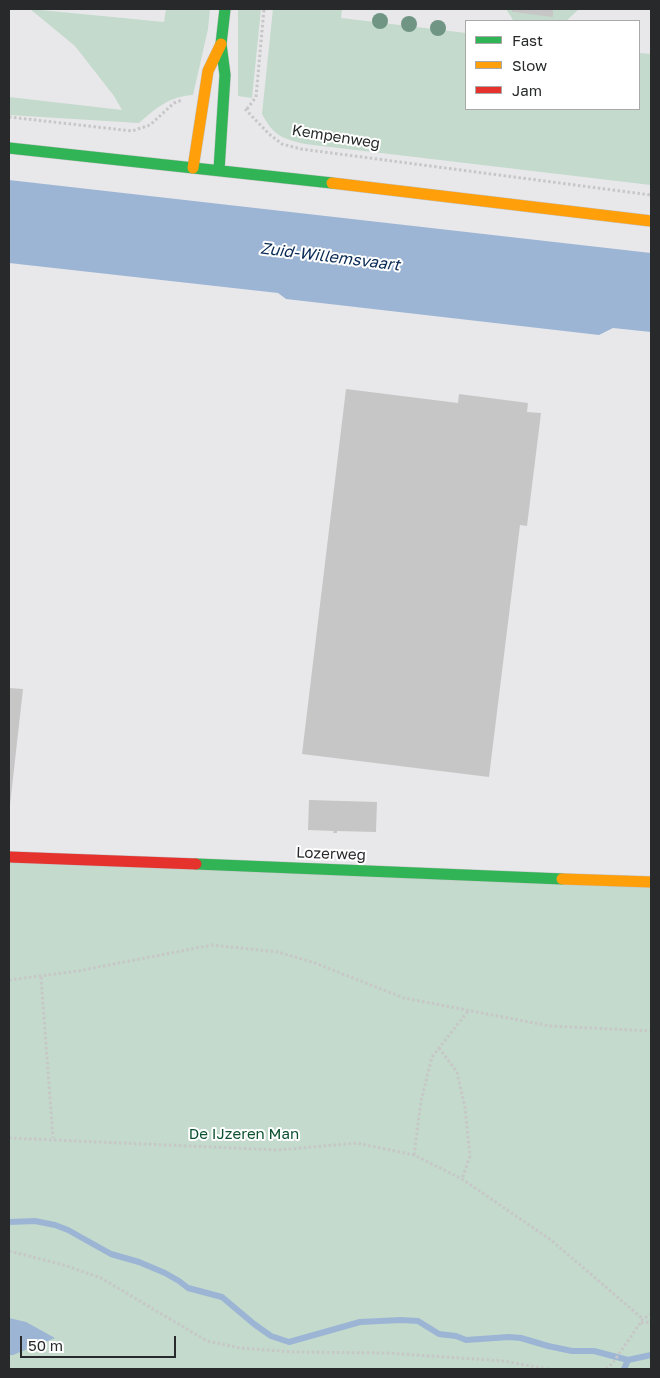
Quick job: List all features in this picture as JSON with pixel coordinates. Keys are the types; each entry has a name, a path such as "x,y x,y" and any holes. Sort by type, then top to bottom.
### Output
{"street":[{"path":"219,170 225,75 221,44 225,9"},
{"path":"193,168 208,71 221,44"},
{"path":"9,148 219,170 651,221"},
{"name":"Lozerweg","path":"9,857 651,882"}],"path":[{"path":"223,106 247,109 256,98 264,9"},
{"path":"9,117 132,131 150,125 174,103 183,100 202,103"},
{"name":"Kempenweg","path":"247,109 269,134 282,144 301,149 651,195"},
{"path":"9,980 41,977 212,945 278,952 315,963 404,998 468,1011 550,1026 651,1031"},
{"path":"41,977 53,1139"},
{"path":"414,1155 421,1101 432,1057 468,1011"},
{"path":"439,1048 457,1072 465,1108 470,1156 462,1179"},
{"path":"9,1138 279,1150 357,1143 414,1155 462,1179 551,1240 643,1319"},
{"path":"9,1251 64,1265 101,1278 207,1341 240,1348 293,1352 387,1353 503,1361 548,1369"},
{"path":"606,1369 612,1364 643,1319 651,1314"},
{"path":"640,1323 651,1322"}],"green space":[{"path":"30,9 164,22 166,9 210,9 208,29 193,95 170,100 139,123 9,115 9,97 122,110 114,96 75,46"},
{"path":"238,9 261,9 252,98 238,96"},
{"path":"273,9 342,9 341,18 465,33 465,110 640,110 640,53 651,54 651,185 305,144 279,135 270,127 262,114"},
{"path":"506,9 512,9 512,12 553,16 553,9 579,9 567,20 513,20"},
{"name":"De IJzeren Man","path":"9,855 651,883 651,1369 9,1369"}],"water":[{"name":"Zuid-Willemsvaart","path":"9,180 651,253 651,332 613,328 599,335 286,299 278,293 9,263"},
{"path":"9,1318 26,1322 55,1338 9,1355"}],"building":[{"path":"512,9 553,9 553,17 512,12"},
{"path":"346,389 458,403 459,394 528,403 527,412 541,413 527,526 520,525 489,777 302,754"},
{"path":"9,688 23,689 10,805 9,805"},
{"path":"309,800 377,802 376,832 337,831 337,833 333,833 334,831 308,830"}],"waterway":[{"path":"9,1222 35,1221 68,1230 111,1254 139,1262 165,1273 188,1288 222,1297 271,1336 289,1342 360,1322 401,1320 418,1321 439,1334 456,1336 466,1340 521,1338 572,1351 594,1351 628,1360 651,1355"},
{"path":"624,1369 628,1360"}],"traffic: fast":[{"path":"219,170 225,75 221,44 225,9"},
{"path":"9,148 332,183"},
{"path":"196,864 562,879"}],"traffic: slow":[{"path":"193,168 208,71 221,44"},
{"path":"332,183 651,221"},
{"path":"562,879 651,882"}],"traffic: jam":[{"path":"9,857 196,864"}]}
